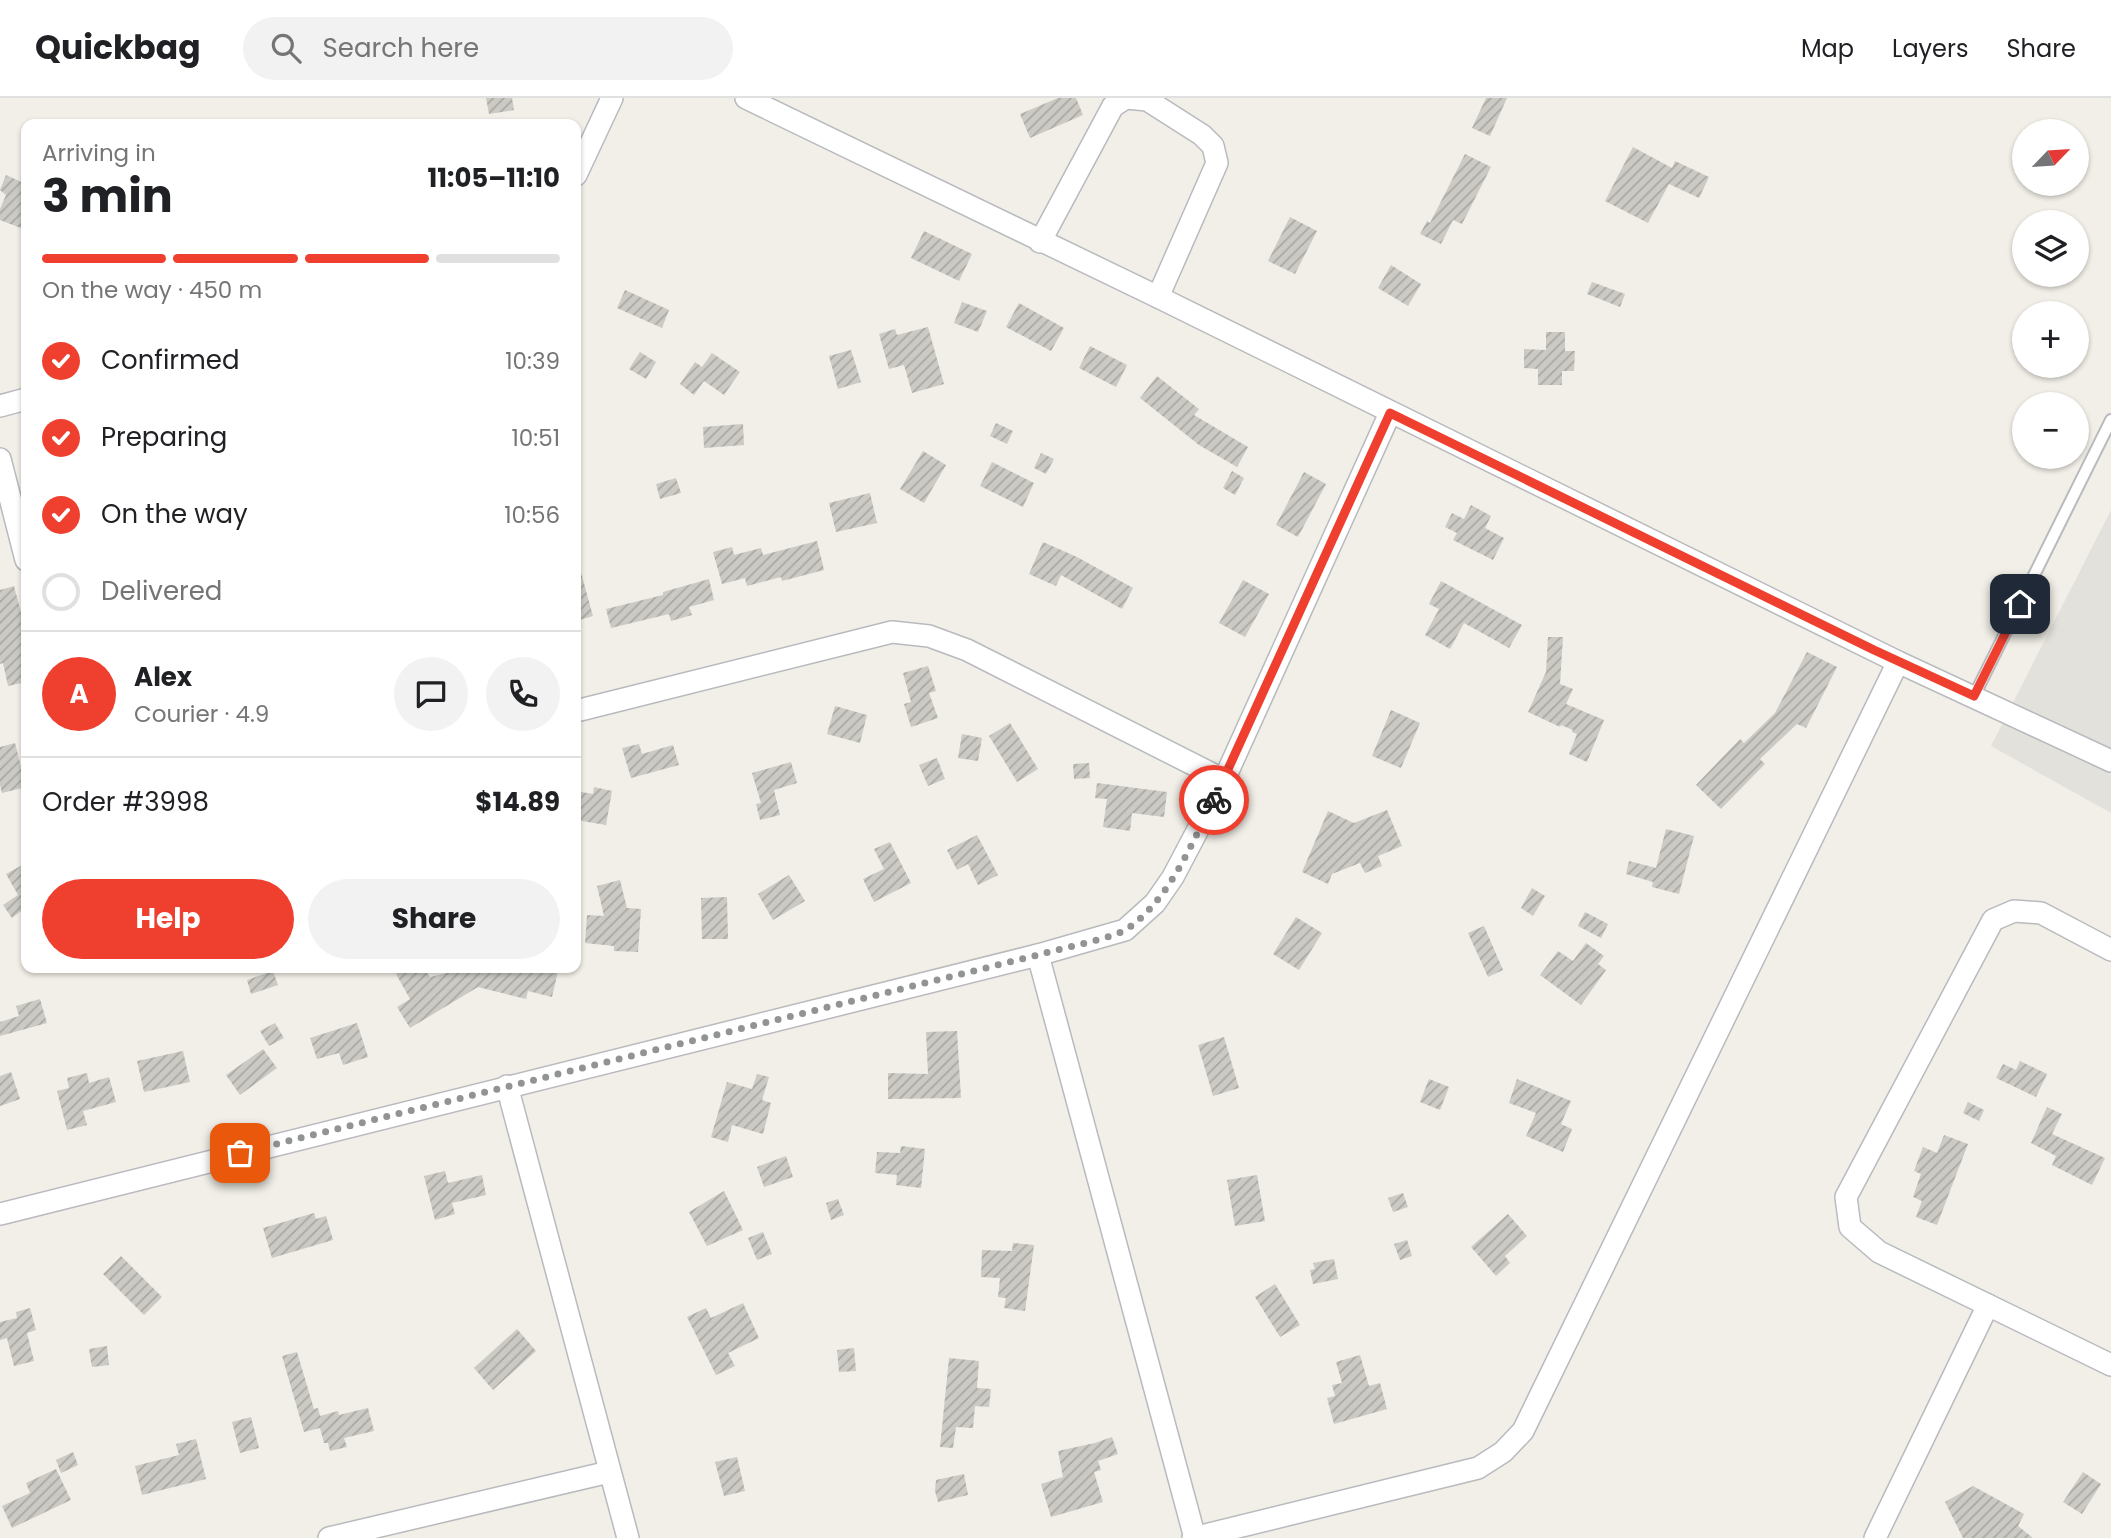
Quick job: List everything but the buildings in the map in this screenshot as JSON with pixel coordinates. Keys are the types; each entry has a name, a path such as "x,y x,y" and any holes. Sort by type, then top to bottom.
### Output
{"street":[{"path":"581,164 612,98"},
{"path":"746,98 790,107 1040,242 1158,297 1898,662 2111,761"},
{"path":"1040,242 1113,106 1126,98 1147,100 1202,135 1213,146 1217,163 1158,297"},
{"path":"0,406 21,400"},
{"path":"0,1214 1038,955 1125,930 1155,903 1173,877 1224,780 1390,413"},
{"path":"0,459 21,541"},
{"path":"581,710 892,632 929,636 967,650 1224,780"},
{"path":"1038,955 1194,1538 1479,1468 1523,1432 1898,662"},
{"path":"2111,950 2040,913 2014,911 1993,920 1846,1196 1850,1227 1879,1252 2111,1365"},
{"path":"507,1086 628,1538"},
{"path":"1875,1538 1988,1306"},
{"path":"328,1538 609,1472"}],"lane":[{"path":"1974,696 2111,420"}],"shaded area":[{"path":"2111,510 2111,813 1991,746"}],"way so far":[{"path":"240,1153 1038,955 1125,930 1155,903 1173,877 1214,800"}],"route":[{"path":"1214,800 1390,413 1874,650 1974,696 2020,604"}]}
